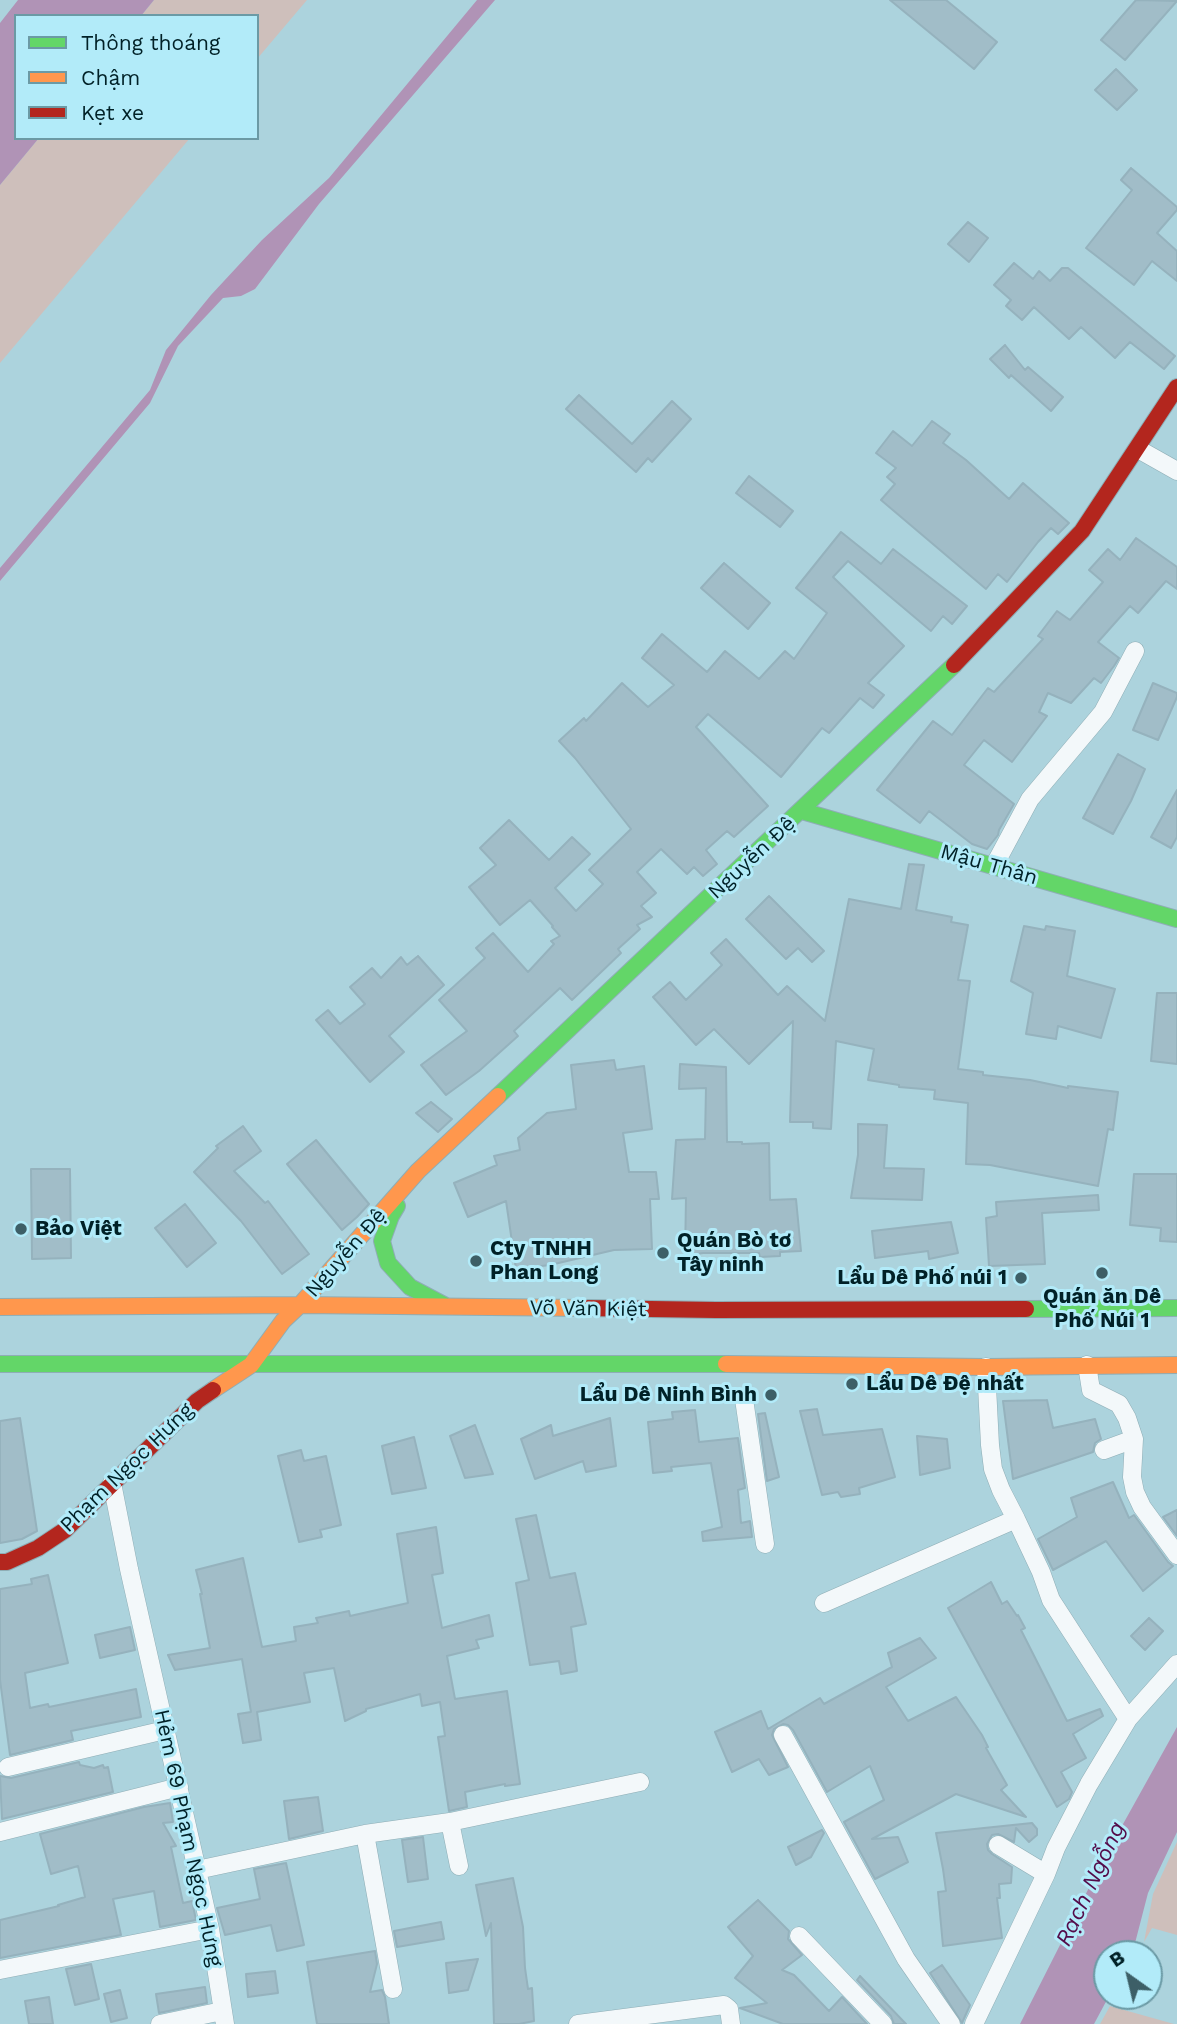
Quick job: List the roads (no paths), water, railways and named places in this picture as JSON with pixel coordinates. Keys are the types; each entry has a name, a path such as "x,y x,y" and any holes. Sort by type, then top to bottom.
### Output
{"main road":[{"name":"Nguyễn Đệ","path":"251,1365 283,1321 418,1171 949,671 1082,531 1177,387"},
{"name":"Mậu Thân","path":"802,811 1177,919"},
{"path":"418,1171 391,1216 382,1241 388,1263 410,1287 447,1307"},
{"name":"Võ Văn Kiệt","path":"0,1307 300,1305 716,1310 1177,1308"},
{"path":"0,1364 710,1364 986,1367 1177,1365"},
{"name":"Phạm Ngọc Hưng","path":"0,1562 7,1562 38,1548 65,1530 197,1401 251,1365"}],"street":[{"path":"1138,449 1177,471"},
{"path":"994,866 1030,799 1103,712 1135,651"},
{"path":"1087,1365 1091,1390 1119,1404 1132,1427 1132,1477 1135,1492 1142,1507 1177,1555"},
{"path":"986,1367 990,1445 993,1469 1001,1490 1041,1572 1051,1600 1128,1719"},
{"path":"744,1399 765,1544"},
{"path":"1104,1450 1134,1439"},
{"name":"Hẻm 69 Phạm Ngọc Hưng","path":"112,1483 198,1870 224,2017"},
{"path":"824,1603 1016,1519"},
{"path":"974,2024 1056,1848 1089,1784 1128,1719 1177,1664"},
{"path":"8,1767 165,1730"},
{"path":"783,1735 906,1959 951,2024"},
{"path":"198,1870 365,1834 450,1822 640,1783"},
{"path":"0,1832 179,1787"},
{"path":"450,1822 459,1866"},
{"path":"365,1834 393,1989"},
{"path":"998,1845 1046,1874"},
{"path":"0,1970 210,1929"},
{"path":"799,1936 883,2024"},
{"path":"578,2024 724,2005 729,2009 733,2023"},
{"path":"160,2024 224,2017"}],"water":[{"path":"18,0 154,0 143,14 14,14 14,140 37,140 0,185 0,23"},
{"path":"477,0 495,0 319,204 255,289 241,296 223,298 178,346 150,403 0,581 0,568 150,390 166,350 211,295 262,240 329,178"},
{"name":"Rạch Ngỗng","path":"1177,1727 1177,1832 1148,1893 1136,1940 1093,1940 1093,2010 1102,2010 1094,2024 1020,2024 1103,1860"}],"place":[{"name":"Bảo Việt","path":"21,1229"},
{"name":"Quán Bò tơ Tây ninh","path":"663,1253"},
{"name":"Cty TNHH Phan Long","path":"476,1261"},
{"name":"Quán ăn Dê Phố Núi 1","path":"1102,1273"},
{"name":"Lẩu Dê Phố núi 1","path":"1021,1278"},
{"name":"Lẩu Dê Đệ nhất","path":"852,1384"},
{"name":"Lẩu Dê Ninh Bình","path":"771,1395"}]}
